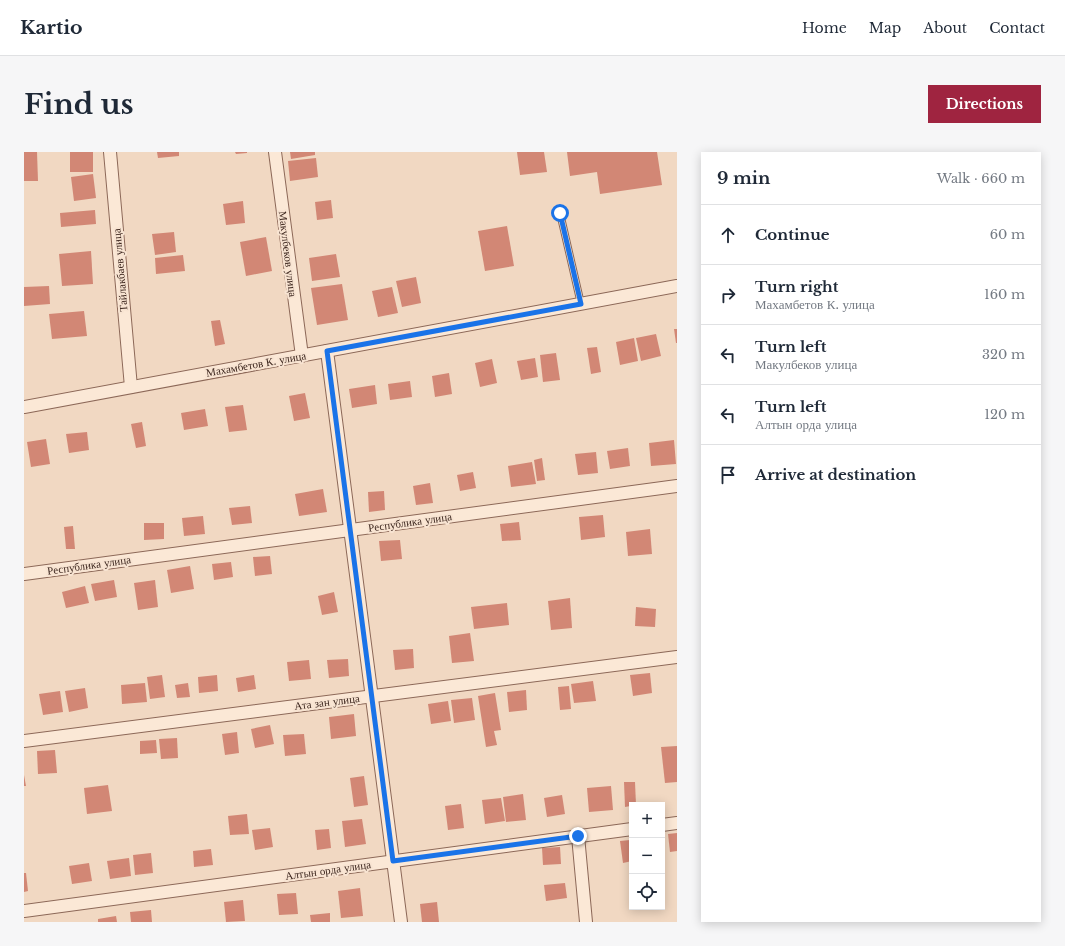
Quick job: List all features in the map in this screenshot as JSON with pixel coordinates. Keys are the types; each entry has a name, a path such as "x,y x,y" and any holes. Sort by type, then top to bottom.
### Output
{"street":[{"name":"Тайлакбаев улица","path":"110,152 131,387"},
{"name":"Макулбеков улица","path":"275,152 302,356"},
{"name":"Махамбетов К. улица","path":"24,407 677,286"},
{"path":"327,351 402,922"},
{"name":"Республика улица","path":"24,574 677,486"},
{"name":"Ата зан улица","path":"24,741 677,657"},
{"path":"665,825 677,823"},
{"name":"Алтын орда улица","path":"24,911 629,829"},
{"path":"578,836 586,922"}],"lane":[{"path":"560,213 581,304"}],"building":[{"path":"24,152 37,152 38,181 24,181"},
{"path":"70,152 93,152 93,172 70,172"},
{"path":"157,152 179,152 179,156 158,158"},
{"path":"235,152 247,152 247,153 236,154"},
{"path":"290,152 315,152 315,155 291,159"},
{"path":"517,152 544,152 547,172 520,175"},
{"path":"567,152 657,152 662,185 600,194 597,172 570,176"},
{"path":"316,158 318,177 290,181 288,161"},
{"path":"93,174 96,198 74,201 71,177"},
{"path":"331,200 333,218 317,220 315,202"},
{"path":"243,201 245,223 226,225 223,204"},
{"path":"95,210 96,224 61,227 60,213"},
{"path":"507,226 514,266 485,271 478,231"},
{"path":"174,232 176,252 155,255 152,234"},
{"path":"266,237 272,271 246,276 240,242"},
{"path":"91,251 93,284 62,286 59,254"},
{"path":"336,254 340,277 312,281 309,258"},
{"path":"183,255 185,271 156,274 155,258"},
{"path":"416,277 421,303 402,307 396,281"},
{"path":"342,284 348,320 317,325 311,288"},
{"path":"49,286 50,304 24,306 24,287"},
{"path":"392,287 398,313 378,317 372,291"},
{"path":"84,311 87,336 52,339 49,314"},
{"path":"220,320 225,344 215,346 211,321"},
{"path":"674,329 677,329 677,343 676,343"},
{"path":"656,334 661,356 641,361 636,338"},
{"path":"634,338 638,361 620,365 616,342"},
{"path":"597,347 601,372 591,374 587,348"},
{"path":"556,353 560,380 543,382 540,355"},
{"path":"535,358 538,377 521,380 517,361"},
{"path":"492,359 497,383 480,387 475,363"},
{"path":"449,373 452,394 435,397 432,376"},
{"path":"410,381 412,397 390,400 388,384"},
{"path":"375,385 377,404 352,408 349,389"},
{"path":"305,393 310,418 294,421 289,396"},
{"path":"243,405 247,430 229,432 225,407"},
{"path":"205,409 208,426 184,430 181,413"},
{"path":"142,422 146,446 136,448 131,424"},
{"path":"87,432 89,450 69,453 66,434"},
{"path":"46,439 50,464 31,467 27,442"},
{"path":"674,440 676,464 651,466 649,443"},
{"path":"628,448 630,466 610,469 607,451"},
{"path":"596,452 598,473 578,475 575,454"},
{"path":"542,458 545,480 537,481 534,460"},
{"path":"532,462 536,484 511,487 508,466"},
{"path":"473,472 476,488 460,491 457,475"},
{"path":"430,483 433,503 416,505 413,486"},
{"path":"323,489 327,512 299,516 295,494"},
{"path":"384,491 385,510 369,512 368,492"},
{"path":"250,506 252,523 232,525 229,508"},
{"path":"603,515 605,537 581,540 579,517"},
{"path":"203,516 205,534 184,536 182,518"},
{"path":"519,522 521,540 502,541 500,524"},
{"path":"144,523 164,523 164,539 144,540"},
{"path":"73,526 75,549 66,549 64,527"},
{"path":"650,529 652,554 628,556 626,532"},
{"path":"400,540 402,559 381,561 379,541"},
{"path":"270,556 272,574 255,576 253,557"},
{"path":"231,562 233,577 214,580 212,564"},
{"path":"190,566 194,589 171,593 167,570"},
{"path":"114,580 117,597 95,601 91,584"},
{"path":"155,580 158,607 138,610 134,583"},
{"path":"85,586 89,603 66,608 62,592"},
{"path":"334,592 338,612 322,615 318,596"},
{"path":"570,598 572,628 551,630 548,601"},
{"path":"507,603 509,625 474,629 471,607"},
{"path":"636,607 656,609 655,627 635,626"},
{"path":"470,633 474,661 452,663 449,636"},
{"path":"413,649 414,668 395,670 393,650"},
{"path":"348,659 349,676 329,678 327,660"},
{"path":"309,660 311,679 289,681 287,662"},
{"path":"650,673 652,693 633,696 630,675"},
{"path":"162,675 165,697 150,699 147,677"},
{"path":"217,675 218,691 199,693 198,677"},
{"path":"254,675 256,689 238,692 236,678"},
{"path":"593,681 596,701 574,703 571,684"},
{"path":"145,683 147,702 122,704 121,685"},
{"path":"188,683 190,697 177,698 175,685"},
{"path":"569,686 571,709 560,710 558,687"},
{"path":"85,688 88,708 69,712 65,691"},
{"path":"526,690 527,710 509,712 507,692"},
{"path":"60,691 63,712 43,715 39,694"},
{"path":"495,693 501,730 494,731 497,745 486,747 478,696"},
{"path":"472,698 475,720 454,723 451,700"},
{"path":"448,701 451,721 431,724 428,704"},
{"path":"354,714 356,736 331,739 329,717"},
{"path":"270,725 274,744 255,748 251,729"},
{"path":"237,732 239,753 225,755 222,734"},
{"path":"304,734 306,754 285,756 283,735"},
{"path":"177,738 178,758 161,759 159,739"},
{"path":"156,740 157,753 140,754 140,741"},
{"path":"677,746 677,782 665,783 661,747"},
{"path":"55,750 57,773 38,774 37,751"},
{"path":"24,775 26,786 24,786"},
{"path":"364,776 368,805 354,807 350,778"},
{"path":"624,782 635,782 636,802 629,802 629,806 625,807"},
{"path":"108,785 112,811 87,814 84,788"},
{"path":"611,786 613,810 589,812 587,788"},
{"path":"523,794 526,820 506,822 503,797"},
{"path":"562,795 565,814 547,817 544,798"},
{"path":"501,798 505,821 485,824 482,800"},
{"path":"461,804 464,828 448,830 445,806"},
{"path":"247,814 249,834 230,835 228,816"},
{"path":"362,819 366,844 345,847 342,821"},
{"path":"270,828 273,847 255,850 252,830"},
{"path":"329,829 331,848 317,850 315,830"},
{"path":"677,833 677,851 670,852 668,834"},
{"path":"629,840 629,862 623,863 620,841"},
{"path":"560,847 561,864 543,865 542,848"},
{"path":"211,849 213,865 194,867 193,851"},
{"path":"151,853 153,873 135,875 133,855"},
{"path":"129,858 131,876 110,879 107,861"},
{"path":"89,863 92,881 72,884 69,866"},
{"path":"24,873 26,873 28,891 24,892"},
{"path":"565,883 567,898 546,901 544,885"},
{"path":"360,888 363,916 341,918 338,891"},
{"path":"296,893 298,914 279,915 277,894"},
{"path":"243,900 245,921 226,922 224,902"},
{"path":"437,902 439,922 422,922 420,904"},
{"path":"151,910 152,922 131,922 130,912"},
{"path":"330,913 330,922 311,922 310,915"},
{"path":"116,916 117,922 98,922 98,919"}],"route":[{"path":"560,213 581,304 327,351 393,861 578,836"}]}
